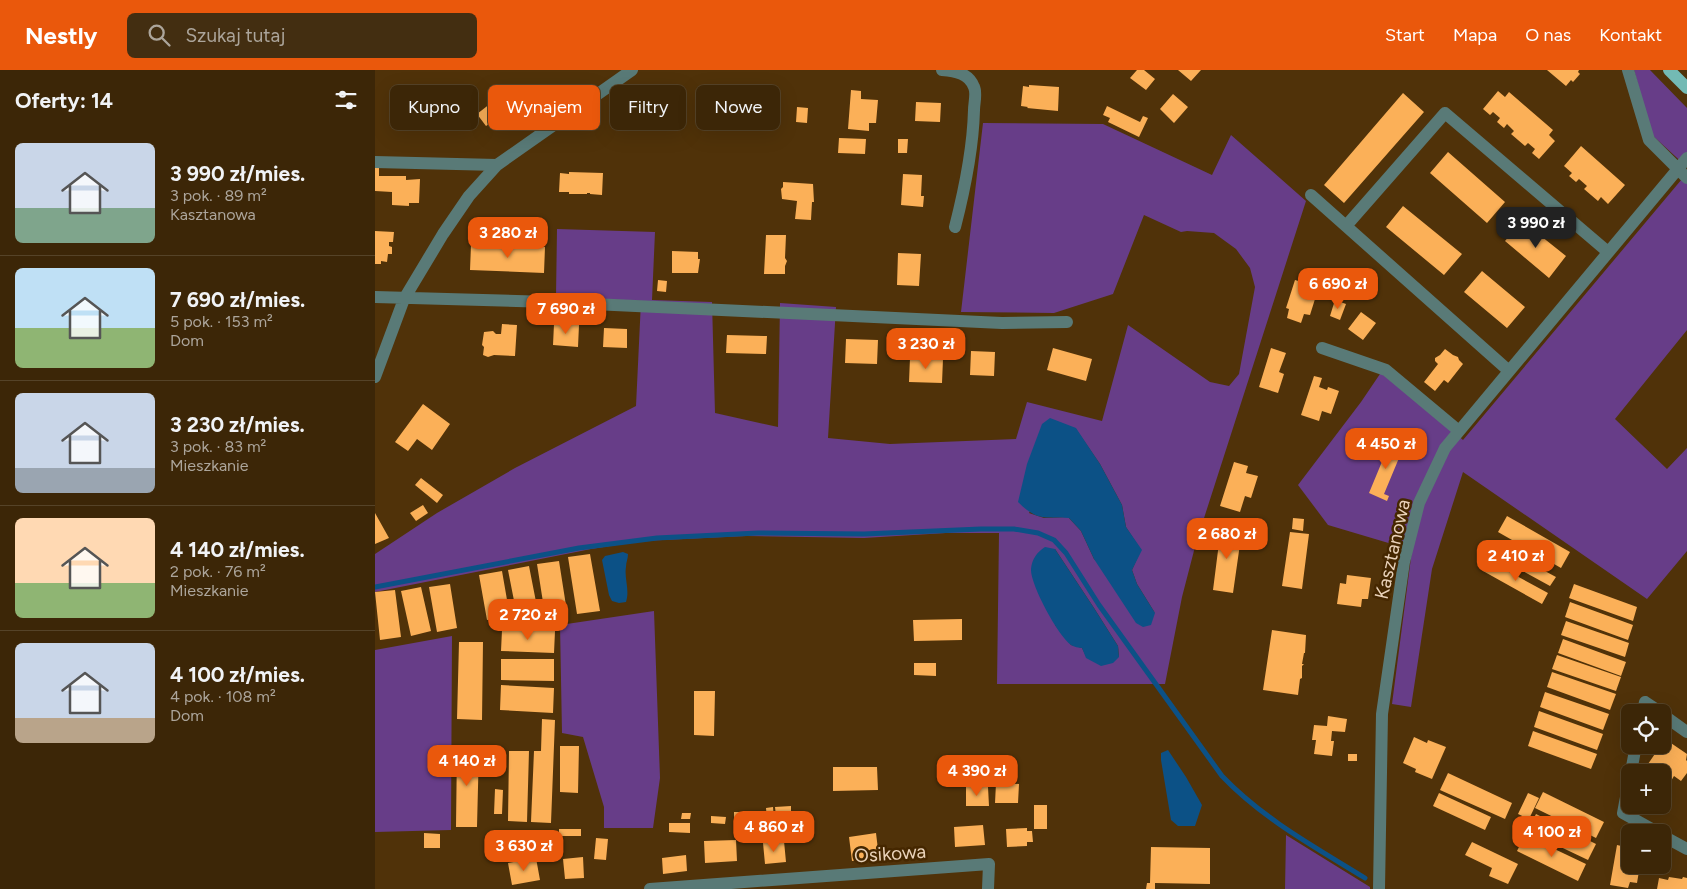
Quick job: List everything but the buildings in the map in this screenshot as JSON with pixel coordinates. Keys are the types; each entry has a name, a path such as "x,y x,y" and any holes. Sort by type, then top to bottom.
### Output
{"main road":[{"path":"1669,70 1687,88"}],"street":[{"path":"375,377 404,299 443,234 469,196 497,165 632,70"},
{"path":"942,70 956,71 968,77 975,88 974,138 965,188 955,227"},
{"path":"1628,70 1649,140 1687,178"},
{"path":"1346,226 1445,113 1608,252"},
{"name":"Kasztanowa","path":"1379,889 1381,714 1404,562 1419,503 1445,448 1687,158"},
{"path":"375,162 497,165"},
{"path":"1311,194 1509,371"},
{"path":"375,298 550,302 1002,323 1067,322"},
{"path":"1322,348 1386,370 1459,431"},
{"path":"1671,721 1687,732"},
{"path":"1625,814 1643,824"},
{"path":"1671,840 1687,849"},
{"name":"Osikowa","path":"650,889 989,864 988,889"}],"shaded area":[{"path":"1634,70 1650,70 1687,108 1687,167 1652,135"},
{"path":"983,123 1103,124 1212,175 1231,135 1306,201 1196,543 1182,597 1165,684 997,684 999,533 946,533 864,538 746,536 642,541 591,549 375,592 375,554 437,513 515,468 636,406 641,301 556,297 557,229 655,232 652,300 712,302 715,413 778,427 780,303 836,307 828,438 890,444 1016,439 1027,402 1102,421 1128,325 1210,382 1229,386 1239,374 1255,287 1250,268 1236,249 1214,233 1181,232 1144,215 1113,294 1054,313 961,312","holes":["1076,429 1100,464 1122,505 1126,527 1141,550 1132,570 1137,584 1155,613 1094,559 1081,531 1068,517 1044,518 1029,513","1055,549 1118,646 1119,657 1087,658 1082,648 1071,645 1055,625"]},
{"path":"1687,173 1687,330 1615,419 1667,469 1687,448 1687,551 1647,599 1463,472 1432,569 1411,707 1392,704 1412,550 1328,525 1298,485 1382,371 1463,440"},
{"path":"654,611 660,778 653,828 604,828 604,807 583,737 562,733 560,625"},
{"path":"452,636 451,830 375,832 375,650"},
{"path":"1286,835 1370,887 1370,889 1285,889"}],"water":[{"path":"1050,418 1076,428 1100,464 1122,505 1126,527 1142,550 1132,570 1137,584 1155,613 1151,625 1143,627 1136,623 1094,559 1081,531 1069,518 1041,517 1030,512 1018,502 1027,464 1042,424"},
{"path":"1045,547 1055,549 1118,646 1119,657 1113,663 1101,666 1086,658 1082,648 1071,645 1052,621 1035,586 1031,569 1035,556"},
{"path":"623,552 628,554 626,571 627,598 626,602 619,603 612,601 609,595 602,560 605,556"},
{"path":"1168,750 1202,805 1195,826 1178,826 1171,820 1161,760 1161,753"}],"waterway":[{"path":"375,587 579,548 657,538 758,533 864,534 981,529 1014,529 1038,533 1054,540 1066,553 1099,605 1222,776 1272,819 1365,878"}]}
